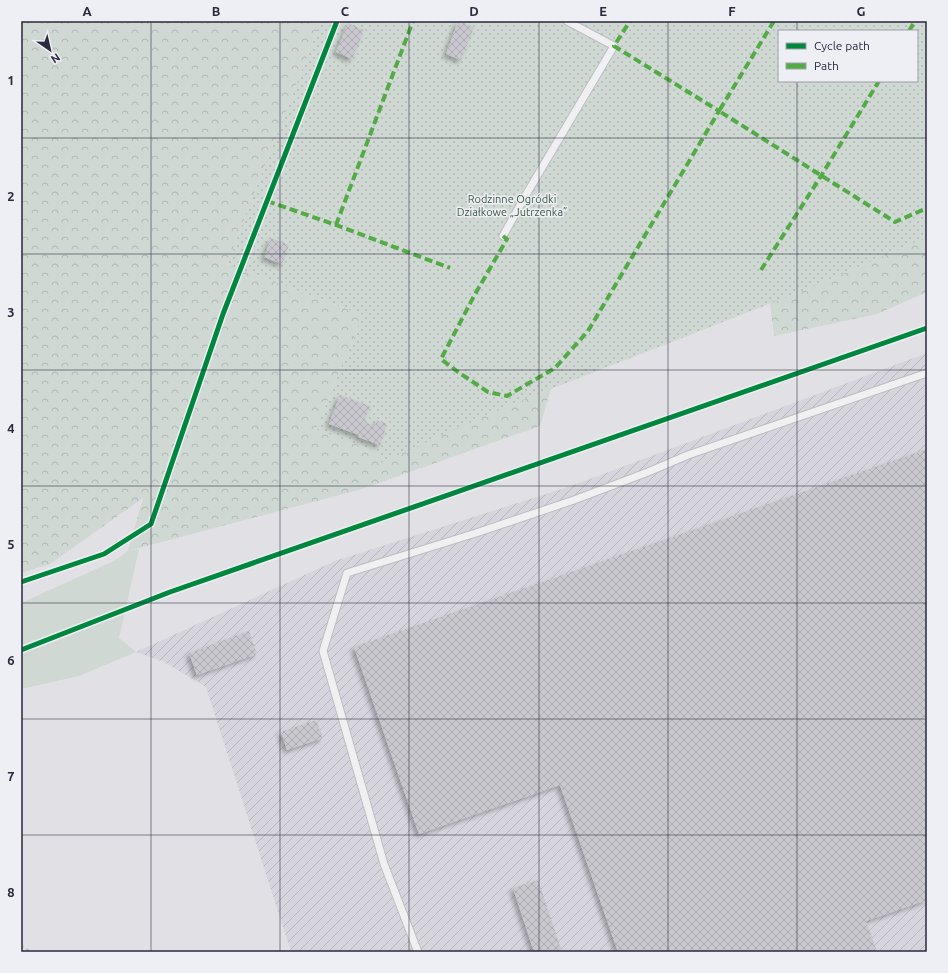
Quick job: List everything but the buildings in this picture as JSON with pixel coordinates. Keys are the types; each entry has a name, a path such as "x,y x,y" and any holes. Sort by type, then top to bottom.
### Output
{"lane":[{"path":"503,236 614,46 567,21"},
{"path":"418,952 384,864 323,651 347,573 469,535 566,502 648,472 688,455 927,373"}],"path":[{"path":"21,582 104,554 151,524"},
{"path":"21,946 31,952"}],"shaded area":[{"path":"927,353 927,952 291,952 206,687 164,662 136,652 335,561 571,486"}],"green space":[{"path":"21,21 321,21 227,264 363,315 316,429 502,408 551,389 540,426 362,489 128,551 143,498 50,564 21,573"},
{"name":"Rodzinne Ogródki Działkowe „Jutrzenka”","path":"321,21 927,21 927,237 805,290 502,408 380,463 377,452 316,429 363,315 227,264"},
{"path":"927,237 927,292 877,314 774,336 770,303 805,290"},
{"path":"139,549 119,638 136,652 79,676 21,689 21,603 114,561 128,551"}],"marked path":[{"path":"336,225 413,21"},
{"path":"503,236 507,239 474,296 441,359 488,392 507,396 555,368 588,331 719,111 614,46 630,21"},
{"path":"774,21 719,111 895,222 927,208"},
{"path":"910,30 915,21"},
{"path":"761,270 878,82"},
{"path":"267,201 450,268"}],"cycle path":[{"path":"21,582 104,554 151,524 223,314 337,21"},
{"path":"21,650 170,592 927,328"}]}
